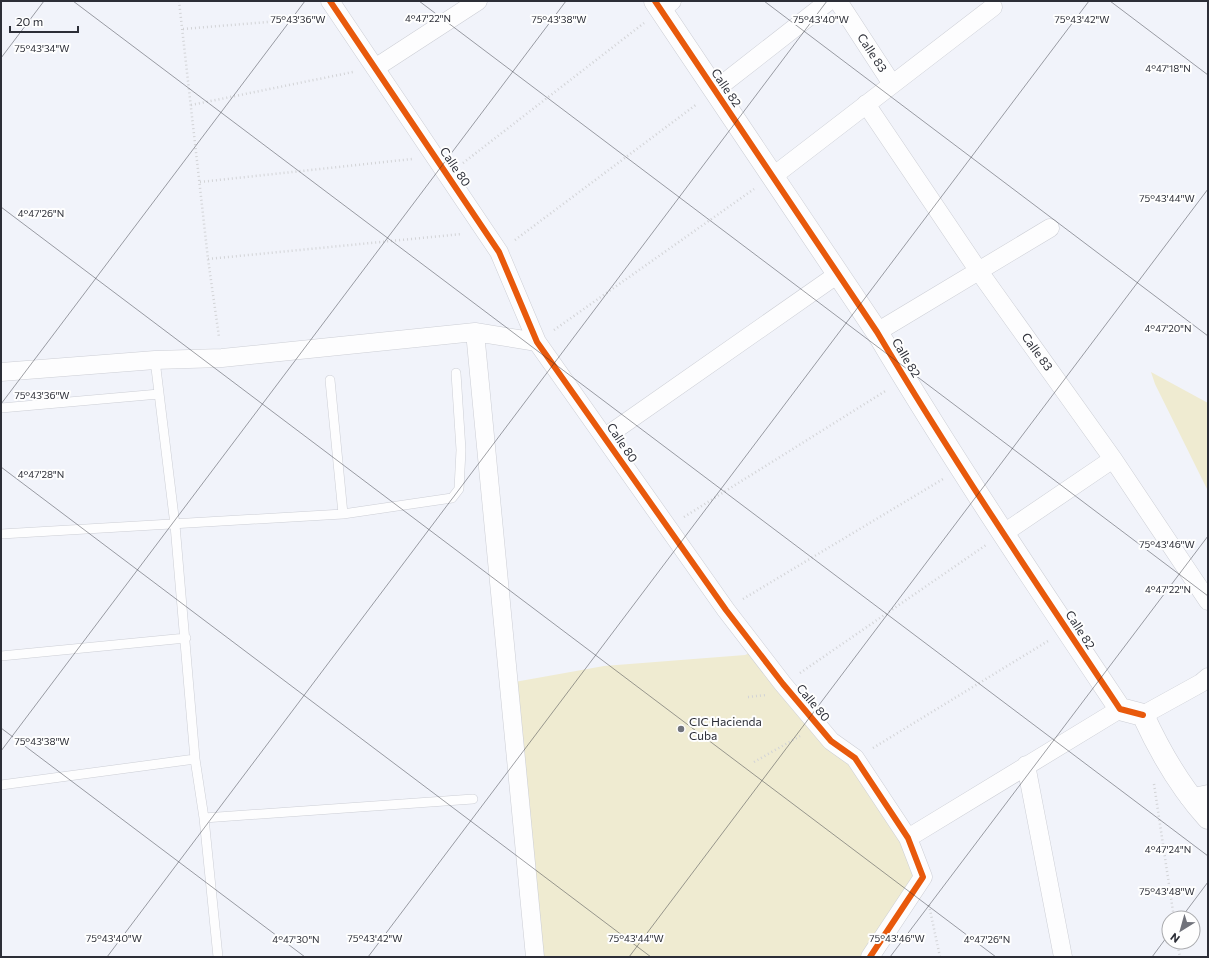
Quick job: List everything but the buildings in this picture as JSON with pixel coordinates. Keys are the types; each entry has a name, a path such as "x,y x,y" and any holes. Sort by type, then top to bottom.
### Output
{"street":[{"path":"375,68 478,1"},
{"path":"715,90 829,1"},
{"name":"Calle 83","path":"838,1 892,84"},
{"name":"Calle 82","path":"663,4 715,90 877,332 962,468 1120,709"},
{"name":"Calle 80","path":"335,8 498,252 537,342 726,610 831,741 855,758 908,838 923,877"},
{"path":"772,176 993,8"},
{"name":"Calle 83","path":"866,104 978,270 1113,459 1208,601"},
{"path":"877,332 1050,228"},
{"path":"605,437 838,274"},
{"path":"475,332 535,957"},
{"path":"1,372 155,360 222,358 475,332 537,342"},
{"path":"1004,533 1113,459"},
{"path":"908,838 1120,709 1143,715 1201,683 1208,677"},
{"path":"1143,715 1157,747 1199,796 1208,818"},
{"path":"1026,765 1063,957"},
{"path":"870,957 923,877"}],"lane":[{"path":"155,360 175,525 186,638 195,759 204,818 218,957"},
{"path":"1,534 344,514 452,498 459,489 461,450 456,373"},
{"path":"330,380 344,514"},
{"path":"1,408 159,394"},
{"path":"1,656 186,638"},
{"path":"1,785 195,759"},
{"path":"204,818 473,799"}],"path":[{"path":"179,1 208,259 222,358"},
{"path":"446,175 663,4"},
{"path":"183,29 335,8"},
{"path":"191,105 375,68"},
{"path":"498,252 715,90"},
{"path":"200,182 434,156"},
{"path":"537,342 772,176"},
{"path":"208,259 485,231"},
{"path":"667,528 905,379"},
{"path":"726,610 962,468"},
{"path":"784,684 1004,533"},
{"path":"855,758 1067,630"},
{"path":"754,762 818,726"},
{"path":"1154,782 1173,910"},
{"path":"923,877 940,957"}],"shaded area":[{"path":"1151,372 1208,403 1208,491 1155,384"},
{"path":"757,650 855,758 923,877 870,957 535,957 509,683 604,666 745,655"}],"cycle path":[{"path":"330,1 499,252 537,342 726,610 783,684 831,741 855,758 908,838 923,877 870,957"},
{"path":"655,1 877,332 965,475 1120,709 1143,715"}],"place":[{"name":"CIC Hacienda Cuba","path":"681,729"}]}
